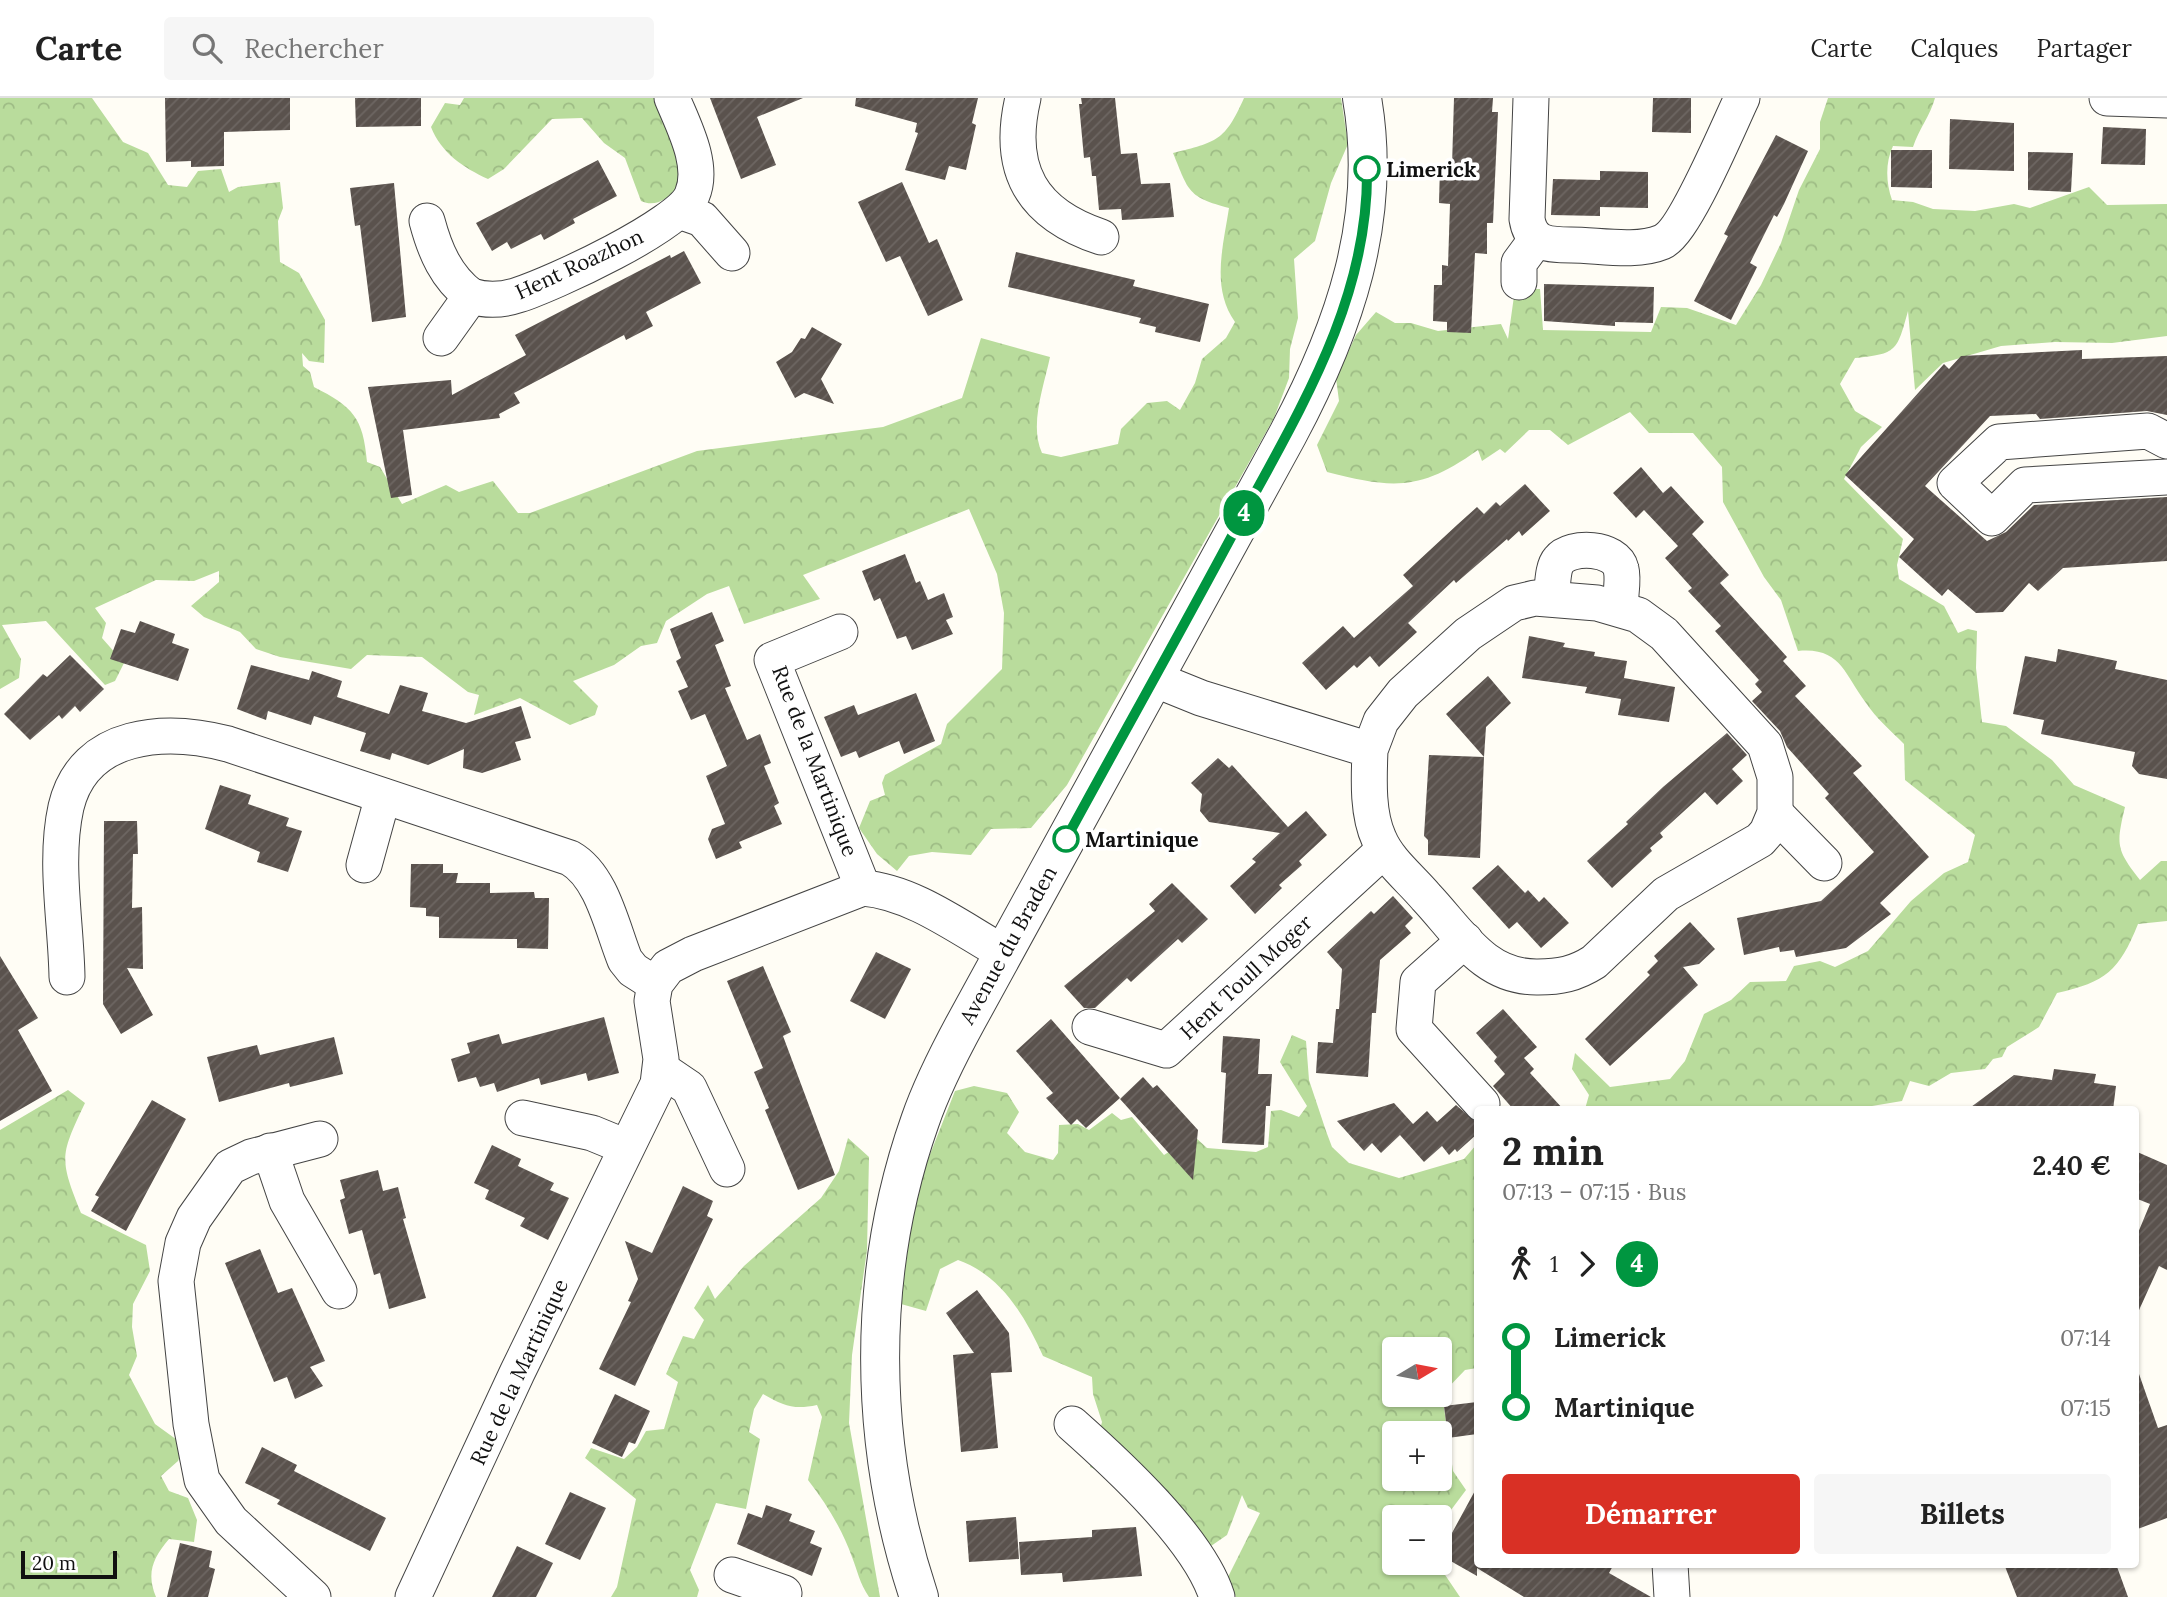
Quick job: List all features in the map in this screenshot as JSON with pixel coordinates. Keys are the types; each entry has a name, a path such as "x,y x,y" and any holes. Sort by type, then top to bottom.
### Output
{"street":[{"path":"672,98 685,130 695,171 696,186 682,212 702,219 732,253"},
{"path":"1023,98 1018,142 1027,186 1040,203 1061,220 1101,237"},
{"name":"Avenue du Braden","path":"919,1597 895,1509 881,1418 881,1323 886,1269 899,1194 920,1121 939,1074 1304,402 1336,333 1362,246 1367,190 1367,136 1362,98"},
{"path":"1531,98 1527,219 1536,240"},
{"path":"1536,240 1559,245 1637,246 1665,241 1684,219 1742,98"},
{"path":"2107,98 2167,100"},
{"name":"Hent Roazhon","path":"471,296 483,300 519,295 623,246 682,212"},
{"path":"427,221 442,263 460,287 471,296 441,338"},
{"path":"1519,282 1520,263 1536,240"},
{"path":"2167,441 2148,431 1999,442 1955,483 1992,518 2025,485 2167,477"},
{"path":"1551,598 1556,563 1566,554 1592,551 1611,555 1619,564 1622,571 1619,608"},
{"path":"1551,598 1619,608 1638,615 1664,634 1765,745 1775,777 1775,813 1767,832 1760,840 1666,894 1594,962 1580,971 1553,977 1506,973 1482,960 1384,850 1373,818 1370,750 1390,708 1468,634 1514,603 1551,598"},
{"name":"Rue de la Martinique","path":"840,632 772,660 863,888"},
{"path":"1154,679 1201,698 1370,750"},
{"path":"67,977 63,871 66,806 80,776 108,749 150,735 200,736 555,852 581,864 594,882 625,960 633,970 655,984 668,967 692,954 863,888 879,890 905,899 1004,953"},
{"path":"364,865 383,796"},
{"path":"1775,813 1824,863"},
{"name":"Hent Toull Moger","path":"1090,1027 1166,1050 1384,850"},
{"path":"1465,940 1418,982 1414,1029 1482,1104"},
{"name":"Rue de la Martinique","path":"413,1597 517,1373 658,1084 661,1069 652,1013 655,984"},
{"path":"661,1069 682,1082 694,1095 727,1169"},
{"path":"523,1118 592,1133 626,1147"},
{"path":"313,1597 231,1521 202,1480 193,1438 178,1314 178,1262 194,1218 230,1167 270,1151 320,1139"},
{"path":"270,1151 287,1201 339,1291"},
{"path":"1072,1424 1175,1529 1206,1572 1217,1597"},
{"path":"732,1575 784,1594 782,1597"}],"green space":[{"path":"0,98 92,98 123,142 148,153 168,185 187,187 198,171 221,169 229,192 238,187 280,182 283,208 278,221 280,262 299,273 325,320 324,363 309,361 302,353 303,366 310,372 314,387 338,401 354,415 363,434 367,462 380,467 402,504 446,485 459,492 493,481 518,513 530,513 697,451 883,427 962,398 981,338 1050,357 1037,418 1038,442 1042,453 1061,457 1118,444 1121,429 1147,403 1167,401 1180,410 1195,383 1202,359 1226,338 1235,322 1223,295 1221,281 1222,252 1229,208 1197,196 1187,185 1173,153 1218,138 1231,123 1244,98 1341,98 1348,144 1331,183 1315,241 1294,259 1298,318 1290,349 1289,378 1274,418 1067,785 1031,828 991,829 971,855 932,852 909,856 897,871 877,854 859,828 870,801 885,795 882,783 885,775 941,744 947,724 1002,669 1004,613 997,574 969,509 803,575 820,599 744,624 729,586 707,594 666,621 657,643 641,646 614,665 573,681 598,706 595,715 570,725 520,698 474,715 479,695 468,692 422,657 367,655 351,669 280,657 256,649 240,632 204,617 191,606 219,582 219,571 194,581 156,580 95,608 106,623 102,638 124,663 115,681 105,685 46,621 2,625 21,659 19,678 0,689"},
{"path":"464,98 663,98 679,135 678,190 656,203 641,201 625,158 604,143 582,118 552,119 504,169 488,179 454,159 441,145 431,127 445,103 460,105"},
{"path":"1828,98 1935,98 1913,147 1893,146 1887,173 1892,200 1913,202 1933,209 1975,211 2014,204 2030,208 2089,187 2107,205 2167,204 2167,336 2112,343 2055,342 2001,346 1943,363 1915,390 1908,311 1901,335 1893,348 1879,355 1855,358 1840,384 1855,411 1882,427 1861,447 1844,479 1903,539 1897,565 1899,579 1944,606 1958,633 1968,629 1977,631 1976,668 1982,722 2006,726 2052,760 2074,785 2125,807 2120,846 2126,861 2140,880 2161,861 2167,861 2167,921 2138,924 2124,953 2109,972 2088,984 2057,993 2039,1027 2007,1047 2002,1057 1993,1059 1985,1069 1951,1073 1929,1086 1910,1081 1902,1101 1872,1106 1586,1106 1589,1095 1572,1069 1575,1053 1610,1087 1670,1079 1685,1061 1704,1014 1731,1000 1750,982 1786,981 1794,966 1820,961 1835,967 1868,951 1911,901 1944,873 1968,862 1975,835 1905,780 1904,744 1870,709 1840,665 1824,653 1798,651 1781,600 1764,577 1723,502 1722,467 1693,433 1649,433 1630,412 1568,445 1550,430 1529,430 1505,453 1500,449 1482,461 1478,450 1439,473 1406,483 1371,482 1327,472 1317,445 1339,401 1336,378 1356,335 1376,312 1395,323 1411,323 1438,331 1501,324 1508,339 1515,289 1540,289 1543,330 1651,332 1661,307 1687,308 1736,325 1761,285 1781,243 1799,190 1820,149 1820,122"},
{"path":"1292,1035 1306,1041 1309,1080 1326,1131 1332,1147 1349,1163 1399,1178 1464,1159 1474,1147 1474,1368 1465,1370 1452,1384 1452,1337 1382,1337 1382,1407 1444,1407 1446,1421 1382,1421 1382,1491 1452,1491 1452,1464 1453,1471 1466,1490 1452,1509 1452,1505 1382,1505 1382,1575 1445,1575 1460,1597 1236,1597 1227,1579 1260,1513 1248,1508 1242,1495 1227,1535 1211,1546 1109,1475 1090,1467 1102,1422 1093,1394 1092,1377 1043,1356 1020,1312 1010,1299 999,1286 973,1267 958,1260 940,1269 926,1311 901,1304 914,1195 955,1091 974,1086 1007,1093 1019,1112 1007,1133 1025,1152 1053,1160 1058,1153 1059,1125 1078,1124 1089,1130 1112,1113 1121,1120 1132,1117 1164,1155 1194,1136 1207,1148 1256,1152 1268,1147 1271,1111 1281,1110 1299,1117 1307,1106 1280,1062"},
{"path":"68,1090 85,1103 65,1157 69,1180 81,1213 146,1245 150,1271 133,1304 132,1327 137,1356 129,1375 155,1424 184,1445 178,1461 161,1476 169,1491 188,1498 197,1520 194,1542 169,1539 163,1546 155,1559 152,1573 156,1597 0,1597 0,1130"},
{"path":"848,1138 869,1157 867,1250 852,1355 849,1423 880,1597 869,1597 838,1526 808,1480 822,1417 817,1405 789,1406 763,1394 754,1409 749,1432 760,1439 746,1509 716,1503 690,1570 699,1590 697,1597 611,1597 617,1587 636,1499 585,1458 591,1448 624,1459 637,1447 646,1431 664,1429 678,1382 666,1374 683,1336 694,1339 704,1320 694,1308 708,1285 715,1299 744,1266 821,1198 839,1171"}],"building":[{"path":"165,98 290,98 290,130 224,132 224,166 191,167 191,161 166,162"},
{"path":"355,98 421,98 421,126 356,127"},
{"path":"710,98 803,98 757,117 776,165 741,179"},
{"path":"856,98 978,98 972,123 976,125 966,170 949,166 945,180 905,170 918,133 915,132 917,123 855,106"},
{"path":"1081,98 1115,98 1121,154 1137,153 1141,184 1170,183 1174,217 1122,220 1121,209 1099,210 1096,176 1092,176 1090,157 1084,158 1079,104 1082,104"},
{"path":"1454,98 1493,98 1492,112 1498,112 1493,223 1487,223 1487,254 1475,253 1471,333 1447,332 1447,322 1433,321 1434,285 1442,285 1442,265 1448,266 1450,204 1439,203 1440,166 1452,166"},
{"path":"1653,98 1691,98 1691,133 1652,132"},
{"path":"1950,119 2014,123 2014,171 1949,169"},
{"path":"2103,127 2146,129 2145,165 2101,164"},
{"path":"1776,135 1808,151 1784,204 1777,217 1774,215 1750,263 1757,267 1731,320 1694,301 1728,236 1724,234"},
{"path":"1891,150 1932,150 1932,188 1891,187"},
{"path":"2028,152 2073,153 2071,192 2028,190"},
{"path":"598,160 617,196 573,219 575,223 544,240 541,234 511,249 507,242 492,251 476,223"},
{"path":"1600,171 1648,172 1648,208 1600,207 1600,216 1551,215 1553,179 1600,180"},
{"path":"902,182 929,243 937,239 963,300 928,316 900,256 886,262 858,202"},
{"path":"394,183 406,317 372,322 360,225 355,226 350,188"},
{"path":"684,251 701,283 646,312 653,326 626,340 624,335 514,393 520,403 499,414 500,418 403,430 412,495 391,498 368,387 451,380 452,395 526,355 515,335 670,255 671,258"},
{"path":"1016,252 1135,280 1133,286 1209,304 1200,342 1155,332 1156,327 1139,323 1141,318 1008,287"},
{"path":"1544,284 1654,287 1653,323 1615,322 1615,326 1544,321"},
{"path":"812,327 842,344 821,379 834,404 804,393 795,398 776,362 792,352"},
{"path":"2082,350 2082,359 2167,356 2167,415 2147,411 2040,419 2036,414 1990,416 1925,486 1987,541 2006,532 2034,505 2167,497 2167,561 2063,568 2038,591 2029,583 2003,612 1976,613 1948,589 1942,596 1899,557 1914,539 1845,475 1944,364 1949,369 1961,356"},
{"path":"1641,467 1663,493 1671,486 1704,522 1692,534 1729,575 1720,583 1787,657 1783,661 1806,686 1795,696 1862,766 1853,773 1929,857 1880,903 1891,914 1846,948 1796,957 1794,950 1780,952 1779,947 1744,955 1737,918 1821,901 1874,852 1825,798 1829,794 1787,747 1780,731 1752,701 1762,692 1755,684 1759,680 1715,631 1721,626 1688,591 1692,588 1665,558 1678,546 1644,510 1636,518 1613,493"},
{"path":"1525,484 1550,511 1522,536 1519,531 1456,583 1454,580 1408,623 1417,632 1379,667 1370,656 1357,668 1354,665 1326,690 1302,663 1343,626 1354,638 1413,586 1403,575 1457,525 1477,507 1484,514 1496,502 1500,506"},
{"path":"905,554 916,583 920,581 928,600 944,593 953,617 946,620 953,634 912,650 906,636 897,639 880,598 874,601 862,571"},
{"path":"712,612 724,641 715,645 731,686 725,688 747,740 760,734 771,763 764,766 779,803 774,806 782,824 739,842 742,848 716,859 708,839 712,829 725,824 706,776 727,766 705,714 691,720 678,691 688,687 676,661 681,658 670,629"},
{"path":"140,621 175,634 172,643 189,649 178,681 110,659 121,629 135,633"},
{"path":"1529,636 1565,643 1563,647 1595,652 1594,656 1627,661 1624,678 1675,687 1669,722 1618,715 1621,699 1585,693 1587,687 1522,678"},
{"path":"2058,649 2117,661 2115,669 2167,680 2167,779 2139,774 2132,766 2135,752 2041,734 2044,720 2013,714 2025,656 2056,662"},
{"path":"70,655 104,689 80,712 75,706 62,719 59,715 30,740 4,714 43,674 47,677"},
{"path":"251,665 309,680 312,671 342,681 337,697 389,714 400,685 428,693 422,711 466,723 521,706 531,738 515,742 521,760 482,773 463,768 464,749 428,765 392,753 390,760 360,751 366,733 314,716 311,725 268,711 266,720 237,709"},
{"path":"1488,676 1511,703 1486,727 1484,757 1446,714"},
{"path":"916,693 935,741 904,754 899,741 859,758 856,751 841,757 824,717 854,705 858,715"},
{"path":"1727,733 1747,755 1732,769 1743,781 1717,805 1705,792 1660,833 1663,837 1650,848 1652,851 1612,888 1587,861 1663,787"},
{"path":"1429,755 1484,757 1480,858 1428,855 1428,840 1424,836"},
{"path":"1218,758 1229,768 1232,765 1288,827 1306,811 1327,835 1299,861 1302,865 1279,885 1282,888 1255,914 1230,886 1256,862 1252,859 1280,833 1209,822 1200,811 1202,794 1191,783"},
{"path":"220,785 251,795 248,804 289,818 286,826 302,831 288,872 257,862 260,852 205,829"},
{"path":"104,821 137,821 138,854 133,854 132,908 142,907 143,969 127,968 153,1015 121,1034 103,1004"},
{"path":"411,864 443,864 443,873 458,873 456,883 490,883 490,893 534,892 535,898 549,898 548,949 517,948 517,939 439,938 439,917 426,916 426,908 410,907"},
{"path":"1498,865 1525,893 1528,890 1539,902 1544,897 1569,923 1541,948 1517,922 1509,929 1472,888"},
{"path":"1172,883 1208,919 1182,943 1178,939 1131,982 1127,978 1095,1008 1084,1008 1064,986 1155,911 1149,904"},
{"path":"1393,896 1413,918 1405,926 1411,933 1380,960 1376,1013 1372,1013 1368,1077 1316,1073 1318,1042 1333,1043 1336,1009 1339,1009 1342,969 1327,952 1371,911 1374,914"},
{"path":"1690,922 1715,949 1699,964 1683,967 1698,985 1610,1066 1585,1039 1650,975 1647,972 1658,961 1654,956"},
{"path":"876,952 911,969 885,1019 850,1001"},
{"path":"0,956 38,1018 18,1030 52,1091 0,1121"},
{"path":"763,966 791,1032 783,1036 835,1175 798,1190 765,1110 769,1108 754,1072 763,1068 727,981"},
{"path":"1503,1009 1537,1047 1524,1058 1534,1069 1530,1073 1560,1106 1510,1106 1493,1086 1505,1074 1494,1061 1497,1057 1476,1033"},
{"path":"604,1017 619,1073 588,1081 586,1073 541,1085 539,1078 497,1092 494,1083 480,1087 476,1077 458,1082 451,1059 470,1053 467,1043 499,1034 502,1044"},
{"path":"1051,1019 1120,1098 1086,1128 1077,1119 1071,1125 1046,1098 1053,1093 1016,1051"},
{"path":"1223,1036 1260,1039 1258,1074 1272,1074 1270,1106 1266,1106 1264,1145 1222,1143 1226,1073 1221,1072"},
{"path":"334,1037 343,1074 290,1087 289,1083 219,1102 207,1057 257,1045 260,1055"},
{"path":"2054,1069 2096,1074 2094,1083 2116,1086 2114,1106 1972,1106 2014,1075 2052,1080"},
{"path":"1143,1077 1153,1088 1157,1085 1198,1130 1193,1180 1120,1099"},
{"path":"152,1100 186,1119 126,1231 91,1211 99,1197 95,1195"},
{"path":"1394,1103 1413,1124 1427,1111 1437,1122 1456,1105 1474,1120 1474,1137 1457,1152 1455,1149 1449,1155 1442,1146 1424,1162 1400,1135 1381,1153 1372,1143 1364,1151 1337,1121"},
{"path":"492,1145 521,1159 518,1166 554,1183 550,1190 569,1198 548,1240 520,1226 525,1218 485,1199 489,1190 474,1183"},
{"path":"2139,1153 2167,1165 2167,1270 2159,1266 2139,1310 2139,1230 2150,1204 2139,1200"},
{"path":"378,1170 383,1191 398,1187 406,1218 403,1219 426,1298 389,1309 380,1273 374,1275 362,1230 349,1234 340,1200 345,1198 340,1180"},
{"path":"683,1186 713,1201 707,1216 713,1219 635,1386 599,1369 631,1302 628,1301 638,1279 625,1241 652,1253"},
{"path":"260,1249 278,1293 292,1288 325,1361 310,1367 323,1386 295,1399 287,1377 274,1382 225,1263"},
{"path":"977,1290 1009,1333 1012,1372 991,1373 998,1448 961,1452 953,1355 974,1353 946,1313"},
{"path":"2139,1374 2158,1428 2167,1425 2167,1518 2139,1528"},
{"path":"615,1394 650,1411 635,1444 629,1442 622,1457 592,1443"},
{"path":"1474,1402 1474,1434 1452,1437 1452,1421 1446,1421 1444,1407"},
{"path":"262,1447 297,1465 294,1471 386,1518 370,1551 277,1504 280,1500 245,1483"},
{"path":"570,1492 606,1508 580,1560 545,1544"},
{"path":"1474,1493 1474,1568 1477,1568 1477,1576 1452,1562 1452,1533"},
{"path":"766,1505 792,1514 789,1521 815,1531 810,1543 822,1548 812,1576 737,1544 748,1513 762,1518"},
{"path":"1016,1517 1019,1559 969,1562 966,1521"},
{"path":"1136,1527 1142,1576 1063,1582 1062,1573 1021,1575 1019,1542 1092,1537 1092,1530"},
{"path":"180,1543 212,1551 209,1567 215,1569 208,1597 167,1597"},
{"path":"517,1546 553,1563 536,1597 492,1597"},
{"path":"1477,1568 1612,1568 1609,1573 1651,1597 1524,1597"},
{"path":"2006,1568 2117,1568 2128,1597 2017,1597"}],"bus line":[{"name":"4","path":"1066,839 1288,434 1329,349 1343,314 1362,246 1367,169"}],"place":[{"name":"Limerick","path":"1367,169"},
{"name":"Martinique","path":"1066,839"}]}
